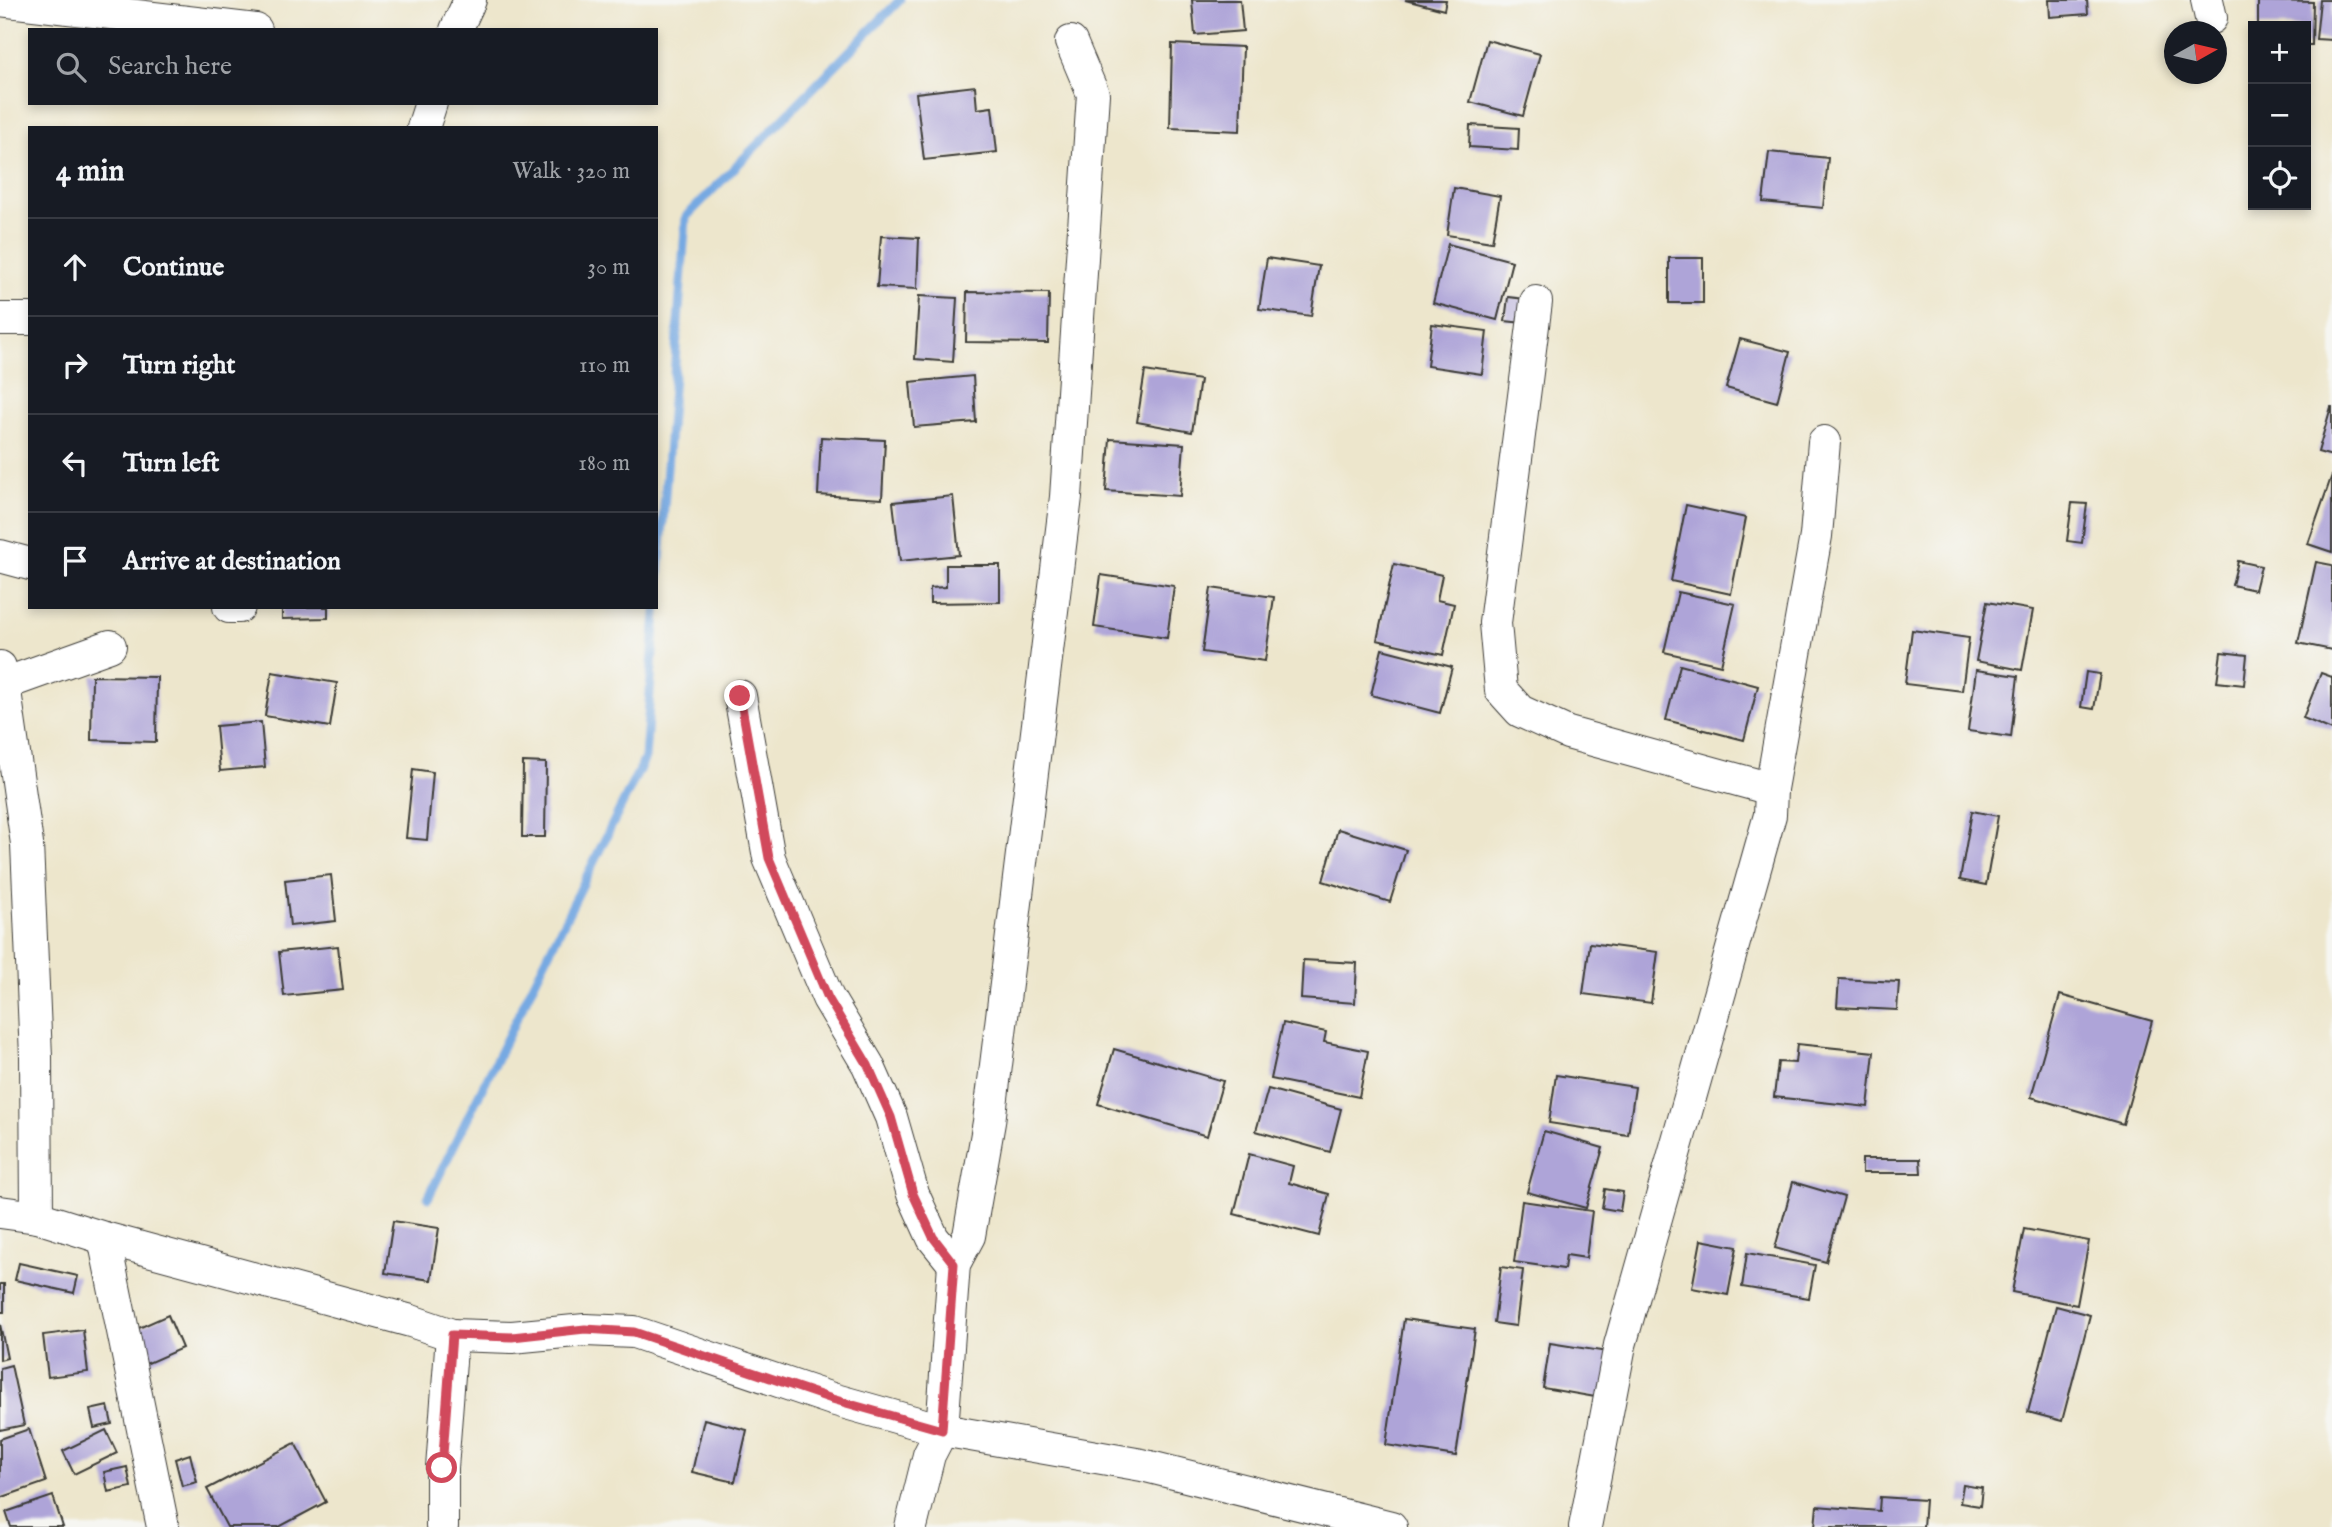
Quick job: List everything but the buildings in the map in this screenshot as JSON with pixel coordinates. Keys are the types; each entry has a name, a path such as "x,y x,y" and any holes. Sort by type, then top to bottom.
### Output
{"street":[{"path":"0,0 239,28"},
{"path":"457,28 470,0"},
{"path":"911,1527 929,1455 942,1430 954,1264 969,1236 989,1122 1066,497 1093,94 1071,42"},
{"path":"424,126 430,105"},
{"path":"1536,302 1495,623 1501,690 1520,711 1568,733 1771,789"},
{"path":"0,319 28,319"},
{"path":"1585,1527 1620,1345 1770,815 1771,789 1816,536 1824,443"},
{"path":"0,556 28,563"},
{"path":"37,1217 36,1057 27,844 2,675 110,646"},
{"path":"740,696 769,858 828,998 868,1065 891,1117 913,1194 933,1237 954,1264"},
{"path":"0,1212 37,1217 104,1238 411,1321 452,1335 512,1337 585,1329 634,1332 832,1399 942,1430 1142,1465 1391,1527"},
{"path":"104,1238 163,1527"},
{"path":"442,1527 442,1468 452,1335"}],"waterway":[{"path":"658,586 686,217 900,0"},
{"path":"428,1198 645,758 656,609"}],"route":[{"path":"442,1468 452,1335 512,1337 585,1329 634,1332 832,1399 942,1430 954,1264 933,1237 913,1194 891,1117 868,1065 828,998 769,858 740,696"}]}
